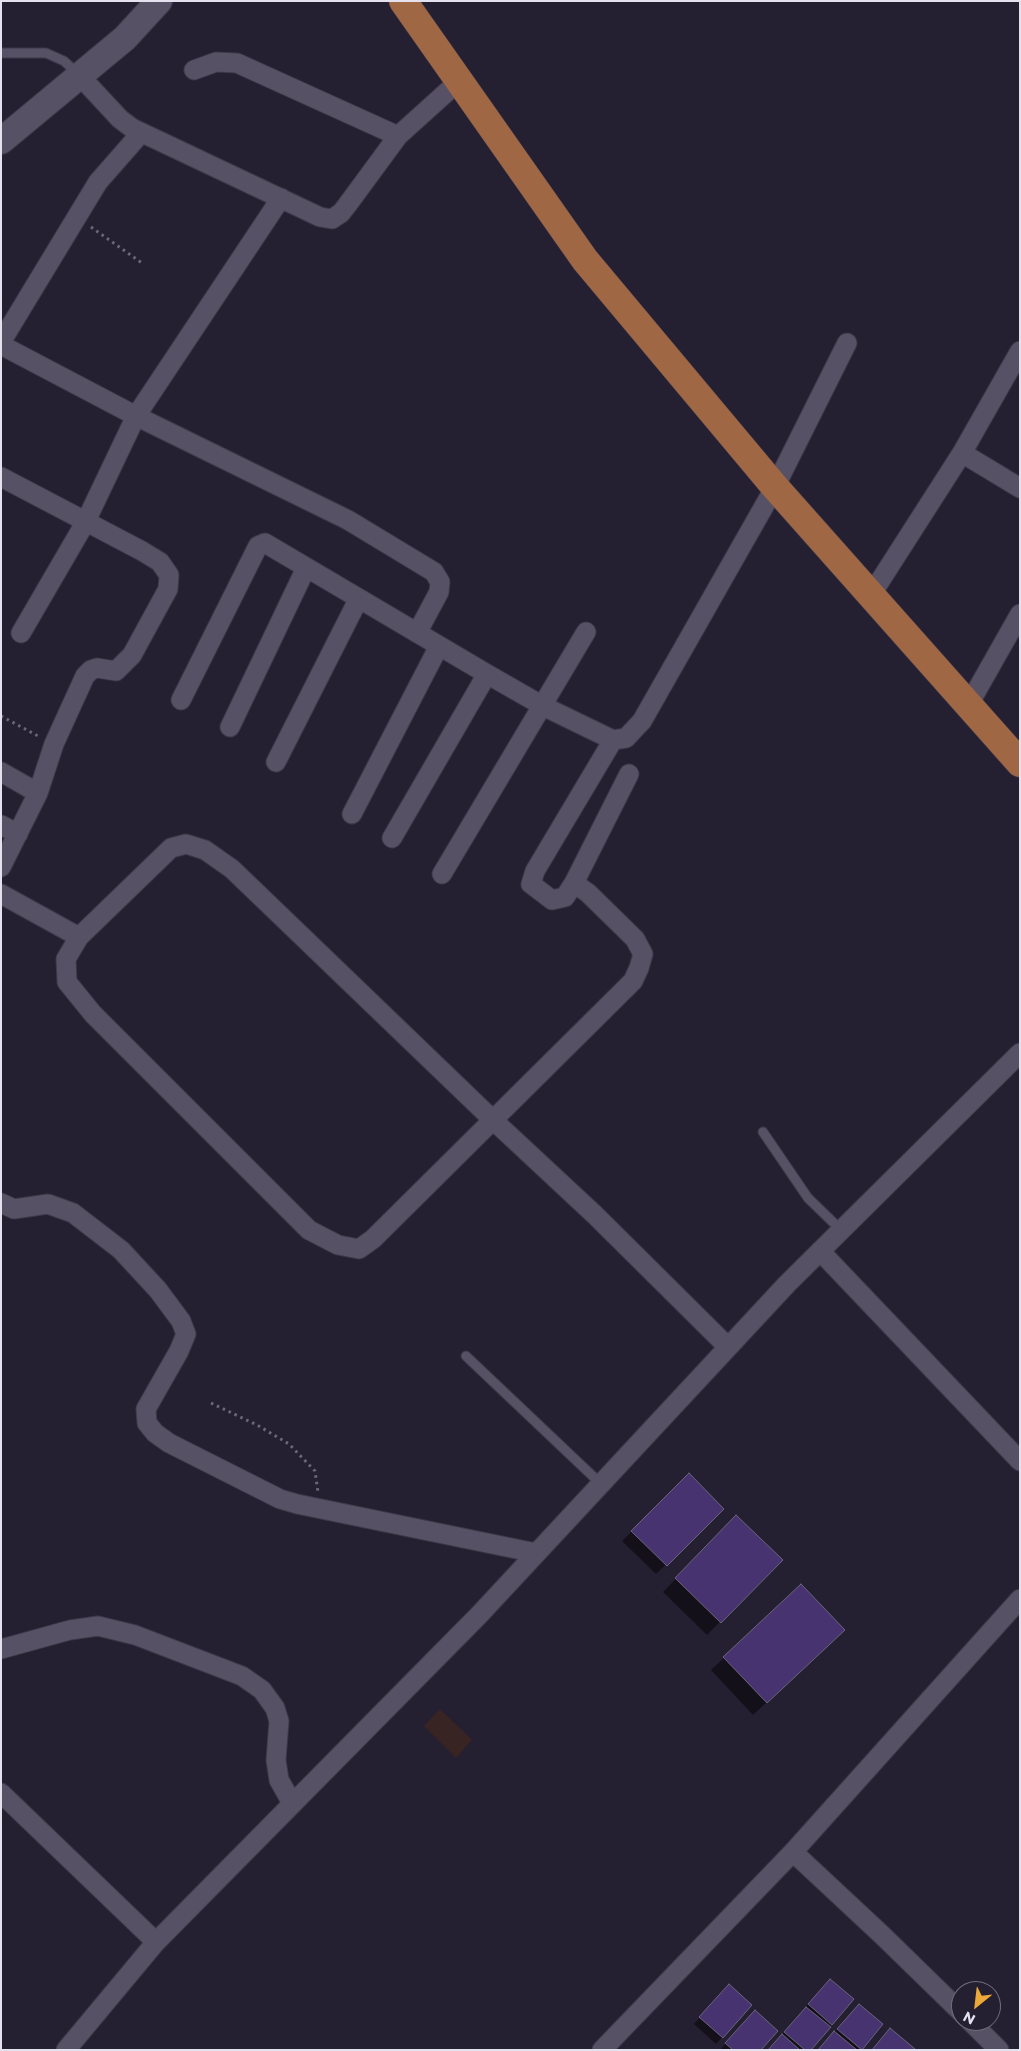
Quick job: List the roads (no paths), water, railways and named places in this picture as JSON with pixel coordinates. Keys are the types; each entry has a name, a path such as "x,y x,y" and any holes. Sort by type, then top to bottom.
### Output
{"main road":[{"path":"403,1 585,260 775,487 1020,763"}],"street":[{"path":"1,141 125,38 159,1"},
{"path":"194,70 216,62 237,63 398,136"},
{"path":"80,76 120,119 141,133 320,217 332,219 341,213 398,136 459,81"},
{"path":"141,133 98,182 1,344 136,416 348,520 434,572 440,582 439,592 416,633"},
{"path":"21,633 85,522 136,416 281,198"},
{"path":"182,700 258,546 265,543 358,600 543,706 613,740 626,738 642,721 775,487 847,343"},
{"path":"871,595 1014,376 1020,351"},
{"path":"962,453 1020,488"},
{"path":"1,477 160,562 169,575 168,589 132,655 123,666 116,671 97,668 91,670 85,676 54,744 38,793 2,862"},
{"path":"230,727 306,568"},
{"path":"276,762 358,600"},
{"path":"969,704 1020,614"},
{"path":"442,874 586,632"},
{"path":"352,814 439,646"},
{"path":"392,838 487,674"},
{"path":"613,740 535,871 531,884 552,900 565,897 574,883 629,774"},
{"path":"1,772 38,793"},
{"path":"1,825 18,834"},
{"path":"574,883 588,893 635,939 642,954 639,968 633,981 493,1120 373,1239 359,1249 338,1245 309,1230 92,1014 67,982 66,959 79,937 171,848 186,844 205,850 232,868 493,1120 595,1215 728,1347"},
{"path":"1,894 79,937"},
{"path":"66,2050 156,1942 479,1615 600,1483 820,1251 1020,1053"},
{"path":"1,1203 14,1209 48,1204 73,1213 121,1250 158,1290 180,1321 186,1334 179,1351 146,1409 147,1423 155,1433 169,1443 280,1499 320,1510 536,1553"},
{"path":"820,1251 1020,1461"},
{"path":"602,2050 793,1852 1020,1599"},
{"path":"1,1649 70,1630 98,1626 135,1635 242,1676 262,1690 275,1708 279,1720 276,1760 279,1780 292,1803"},
{"path":"1,1793 156,1942"},
{"path":"793,1852 951,2002"},
{"path":"980,2031 998,2050"}],"lane":[{"path":"1,53 46,53 64,62 80,76"},
{"path":"764,1132 808,1198 841,1230"},
{"path":"466,1356 600,1483"}]}
